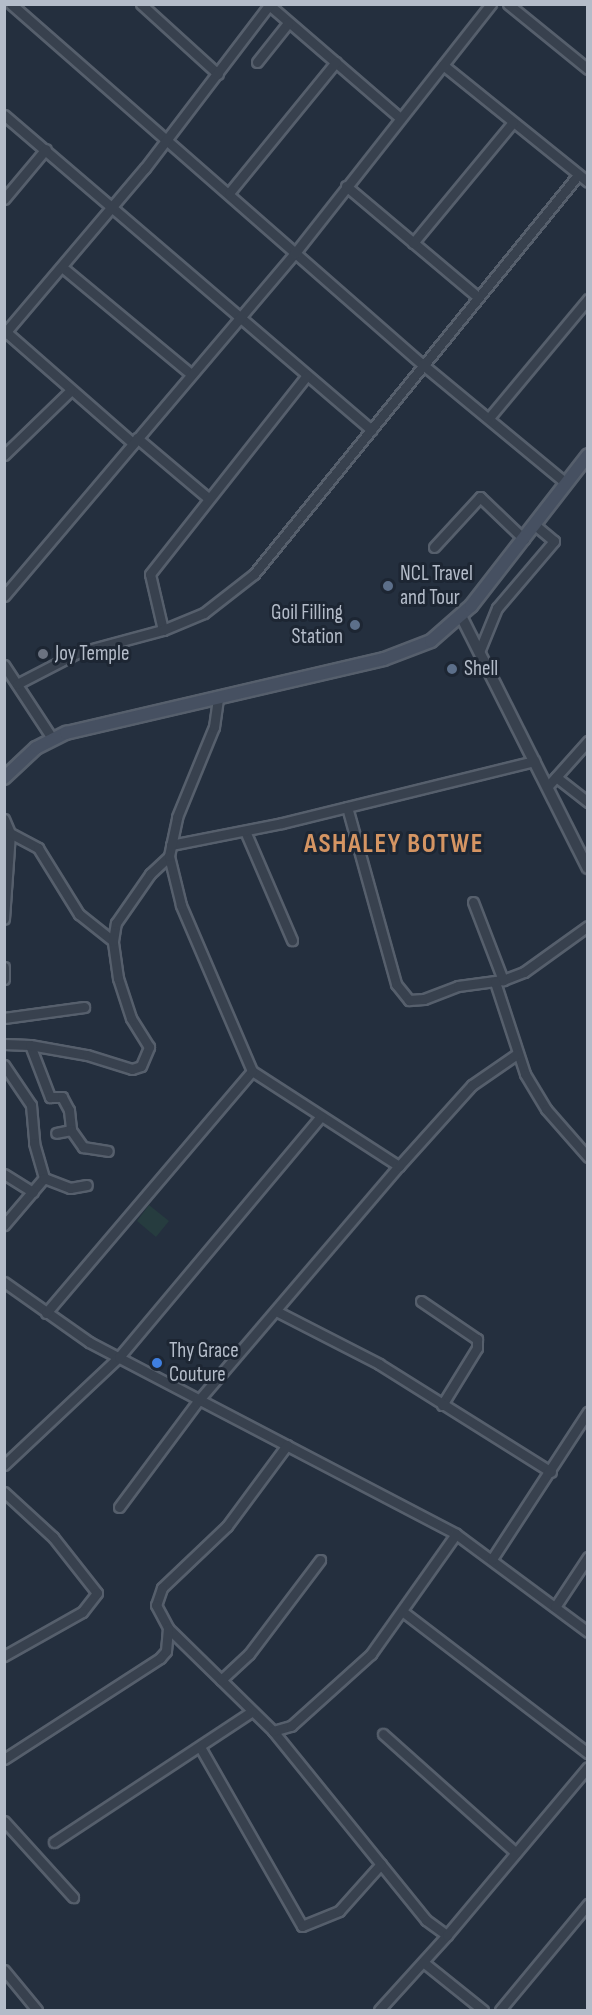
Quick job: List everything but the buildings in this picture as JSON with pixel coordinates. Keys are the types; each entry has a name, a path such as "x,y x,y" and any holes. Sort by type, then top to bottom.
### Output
{"main road":[{"path":"4,778 28,754 52,738 384,659 431,641 461,616 588,455"}],"street":[{"path":"11,4 164,141 229,194 422,364 567,483"},
{"path":"141,4 218,74"},
{"path":"4,596 295,253 491,4"},
{"path":"508,4 588,69"},
{"path":"208,498 70,391 5,333 113,207 218,74 269,5 400,118"},
{"path":"256,62 288,23"},
{"path":"229,194 336,62"},
{"path":"442,65 588,182"},
{"path":"4,115 371,430"},
{"path":"413,243 513,122"},
{"path":"4,199 46,149"},
{"path":"17,684 77,652 163,630 204,613 254,574 422,364 578,175"},
{"path":"346,186 478,297"},
{"path":"62,267 191,374"},
{"path":"489,418 588,299"},
{"path":"163,630 150,574 307,375"},
{"path":"4,454 70,391"},
{"path":"434,547 480,497 524,539"},
{"path":"478,652 497,608 554,541 535,525"},
{"path":"461,616 588,868"},
{"path":"4,665 52,738"},
{"path":"218,698 214,727 177,816 171,844 169,856 181,904 252,1071 399,1167"},
{"path":"547,787 588,741"},
{"path":"171,844 245,831 535,761"},
{"path":"556,777 588,802"},
{"path":"347,807 402,994 409,1000 424,999 459,986 499,981 525,972 588,926"},
{"path":"4,819 10,833 4,919"},
{"path":"245,831 292,940"},
{"path":"10,833 39,848 78,914 112,941"},
{"path":"4,1044 30,1045 87,1055 132,1069 141,1066 149,1047 131,1018 118,978 112,941 116,923 150,874 169,856"},
{"path":"473,902 499,981 517,1054 546,1109 588,1157"},
{"path":"4,967 4,979"},
{"path":"4,1018 84,1007"},
{"path":"30,1045 50,1097"},
{"path":"118,1507 198,1401 278,1311 399,1167 472,1085 517,1054"},
{"path":"4,1065 31,1105 34,1143 44,1178"},
{"path":"46,1313 252,1071"},
{"path":"31,1105 50,1097 62,1097 69,1110 71,1130 83,1147 108,1151"},
{"path":"4,1465 118,1357 321,1116"},
{"path":"56,1133 71,1130"},
{"path":"4,1174 33,1192"},
{"path":"44,1178 70,1188 87,1185"},
{"path":"4,1225 44,1178"},
{"path":"4,1282 46,1313 118,1357 198,1401 456,1534 588,1632"},
{"path":"421,1301 477,1339 477,1348 442,1405"},
{"path":"278,1311 379,1364 550,1472"},
{"path":"492,1559 588,1412"},
{"path":"287,1445 226,1526 156,1595 159,1616 168,1628 251,1712 273,1731 426,1920 447,1935"},
{"path":"4,1492 53,1537 97,1593 82,1612 4,1656"},
{"path":"273,1731 291,1726 357,1669 402,1611 456,1534"},
{"path":"555,1607 588,1557"},
{"path":"221,1680 229,1668 249,1654 320,1560"},
{"path":"402,1611 588,1753"},
{"path":"4,1760 160,1658 166,1651 168,1628"},
{"path":"54,1842 251,1712"},
{"path":"383,1734 516,1852"},
{"path":"200,1747 302,1926 339,1911 381,1864"},
{"path":"379,2010 447,1935 588,1767"},
{"path":"4,1821 73,1897"},
{"path":"500,2010 588,1904"},
{"path":"423,1962 483,2010"},
{"path":"4,1970 37,2010"}],"green space":[{"path":"149,1205 169,1221 156,1237 137,1221"}],"place":[{"name":"NCL Travel and Tour","path":"388,586"},
{"name":"Goil Filling Station","path":"355,625"},
{"name":"Joy Temple","path":"43,654"},
{"name":"Shell","path":"452,669"},
{"name":"Thy Grace Couture","path":"157,1363"}],"district":[{"name":"ASHALEY BOTWE","path":"394,845"}]}
